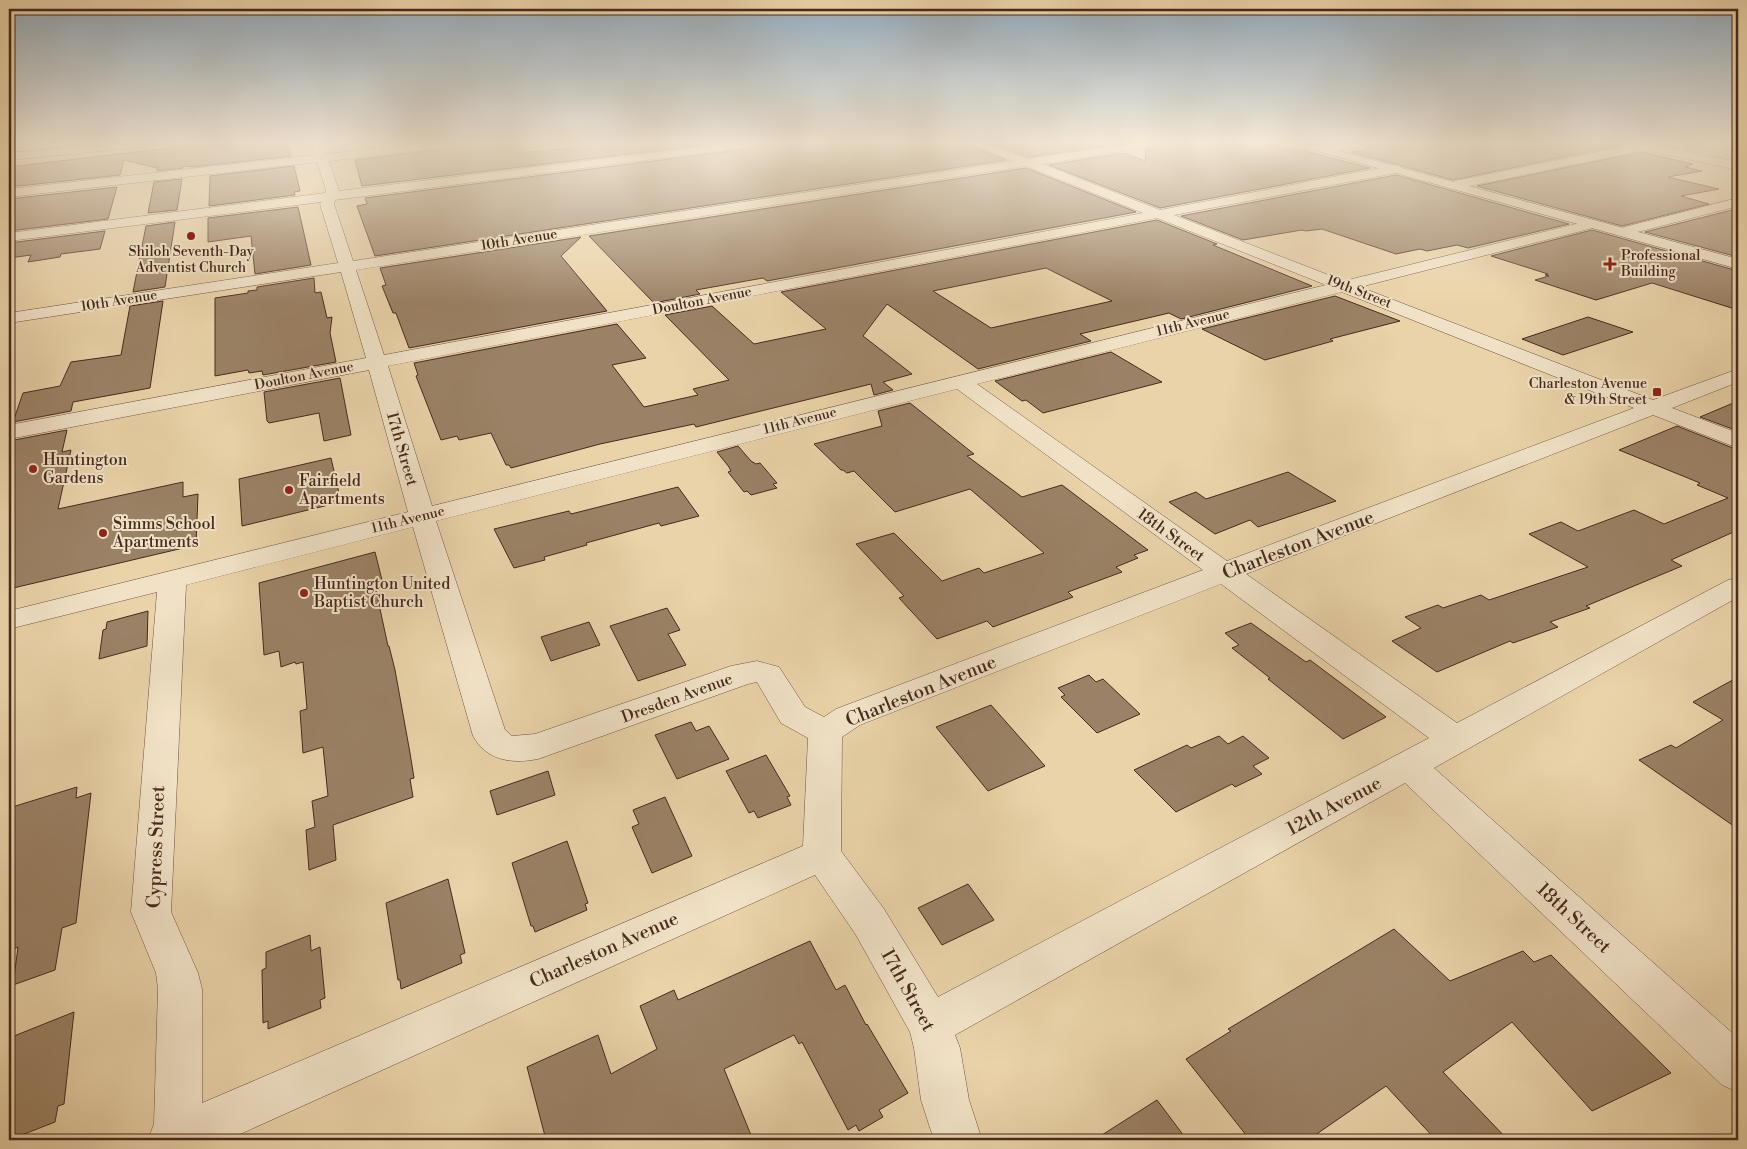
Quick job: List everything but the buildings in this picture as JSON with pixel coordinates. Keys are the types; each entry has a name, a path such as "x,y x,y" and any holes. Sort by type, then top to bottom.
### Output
{"street":[{"path":"9,237 317,198"},
{"name":"17th Street","path":"329,198 326,204 377,362 490,736 505,749"},
{"name":"10th Avenue","path":"9,318 794,198"},
{"name":"19th Street","path":"1117,198 1738,441"},
{"name":"Doulton Avenue","path":"9,432 1245,198"},
{"path":"1497,198 1738,264"},
{"path":"1622,232 1738,202"},
{"name":"11th Avenue","path":"9,620 1592,224"},
{"name":"Charleston Avenue","path":"176,1139 822,854 825,732 848,718 1738,375"},
{"name":"18th Street","path":"959,381 1456,740"},
{"name":"Cypress Street","path":"172,579 151,912 177,973 180,989 176,1139"},
{"name":"12th Avenue","path":"930,1025 1738,586"},
{"name":"Dresden Avenue","path":"505,749 520,750 538,746 742,674 758,672 768,674 771,677 794,716 825,732"},
{"name":"18th Street","path":"1409,766 1738,1069"},
{"name":"17th Street","path":"822,854 870,922 930,1025 937,1048 945,1100 958,1140"}],"place":[{"name":"Shiloh Seventh-Day Adventist Church","path":"191,236"},
{"name":"Professional Building","path":"1610,264"},
{"name":"Charleston Avenue & 19th Street","path":"1657,392"},
{"name":"Huntington Gardens","path":"33,469"},
{"name":"Fairfield Apartments","path":"289,490"},
{"name":"Simms School Apartments","path":"103,533"},
{"name":"Huntington United Baptist Church","path":"304,593"}]}
